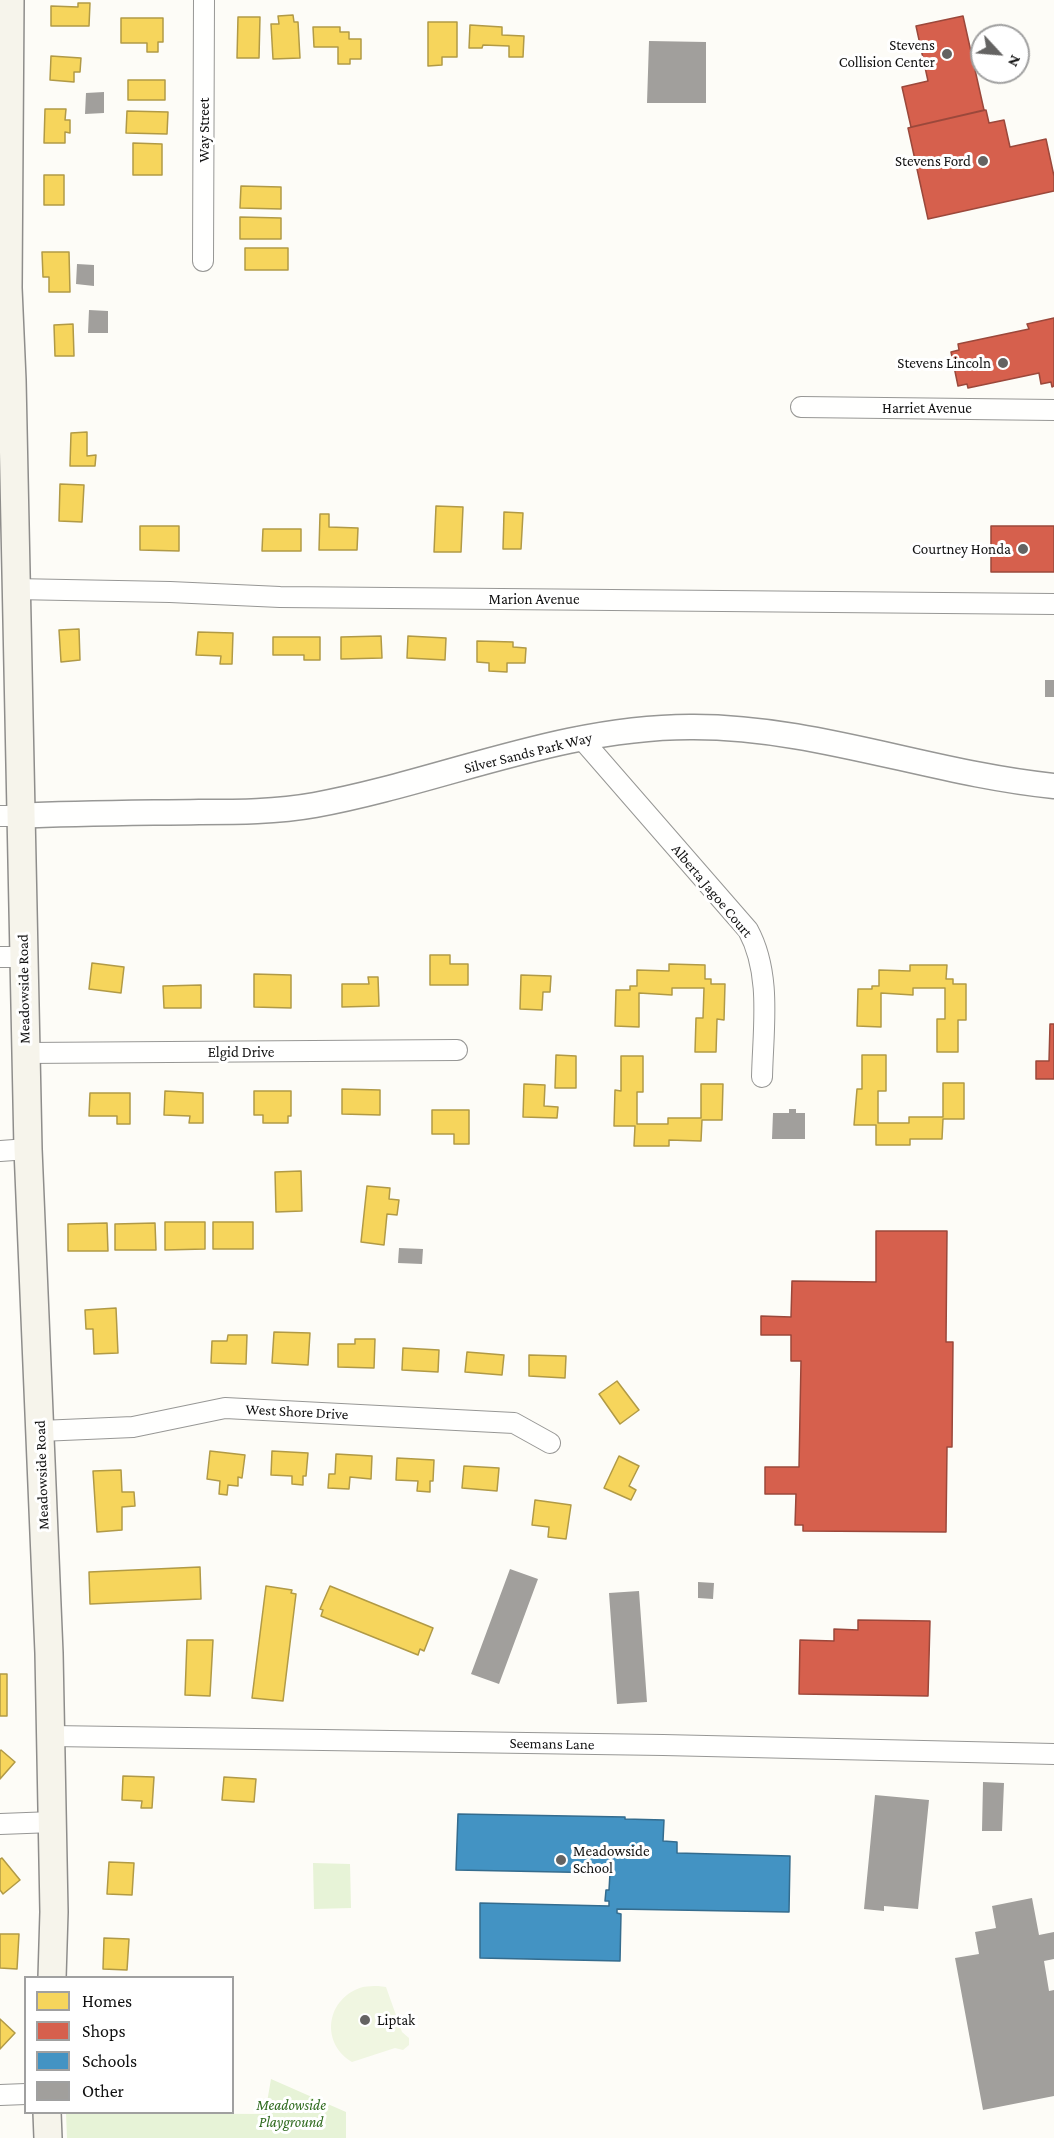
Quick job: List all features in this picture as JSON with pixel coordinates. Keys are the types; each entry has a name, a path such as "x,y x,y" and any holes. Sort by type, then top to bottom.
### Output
{"main road":[{"name":"Meadowside Road","path":"10,0 4,30 4,289 12,380 14,589 10,816 12,957 26,1053 51,1736 54,1912 52,1976"},
{"path":"47,2114 48,2138"}],"street":[{"name":"Way Street","path":"203,261 204,0"},
{"name":"Harriet Avenue","path":"801,407 1054,410"},
{"name":"Marion Avenue","path":"14,589 280,597 1054,604"},
{"name":"Silver Sands Park Way","path":"10,816 276,811 358,797 580,737 644,729 690,727 750,729 796,735 1006,781 1054,786"},
{"name":"Alberta Jagoe Court","path":"580,737 748,930 754,940 764,981 762,1077"},
{"name":"Elgid Drive","path":"26,1053 457,1050"},
{"path":"0,1151 28,1149"},
{"name":"West Shore Drive","path":"40,1431 133,1427 225,1408 514,1423 550,1443"},
{"name":"Seemans Lane","path":"51,1736 1054,1754"},
{"path":"0,1824 53,1822"},
{"path":"0,2095 24,2094"}],"green space":[{"path":"313,1863 350,1864 351,1908 314,1909"},
{"name":"Liptak","path":"363,1987 386,1987 402,2032 409,2038 409,2045 403,2050 395,2048 352,2062 335,2043 331,2032 335,2010 341,2000 351,1992"},
{"name":"Meadowside Playground","path":"271,2079 346,2112 346,2138 67,2138 66,2114 265,2114"}],"building: Homes":[{"path":"78,3 90,3 89,26 51,26 51,6 78,7"},
{"path":"293,15 294,22 298,22 300,58 273,59 271,24 279,24 278,16"},
{"path":"238,17 260,17 259,58 237,58"},
{"path":"121,18 163,18 163,42 158,42 158,52 147,52 147,43 121,43"},
{"path":"428,22 457,22 457,57 442,57 442,65 428,66"},
{"path":"470,25 502,27 502,35 524,36 523,57 509,57 509,46 483,45 482,48 469,48"},
{"path":"313,27 340,27 340,32 349,32 349,39 361,39 361,59 350,59 350,64 338,64 338,47 314,47"},
{"path":"51,56 81,58 80,72 74,72 74,82 50,80"},
{"path":"128,80 165,80 165,100 128,100"},
{"path":"45,109 66,109 65,120 70,120 70,133 65,132 65,143 44,143"},
{"path":"127,111 168,112 167,134 126,133"},
{"path":"133,143 162,144 162,175 133,175"},
{"path":"44,175 64,175 64,205 44,205"},
{"path":"241,186 281,187 281,209 240,208"},
{"path":"240,217 281,218 281,239 240,239"},
{"path":"245,248 288,248 288,270 245,270"},
{"path":"42,252 69,252 70,292 49,292 49,277 43,277"},
{"path":"73,324 74,356 55,356 54,325"},
{"path":"87,432 87,456 96,455 95,466 70,466 71,433"},
{"path":"60,484 84,485 82,522 59,521"},
{"path":"436,506 463,507 461,552 434,552"},
{"path":"504,512 523,513 521,549 503,549"},
{"path":"320,514 329,514 329,527 358,528 357,550 319,550"},
{"path":"140,526 179,526 179,551 140,550"},
{"path":"263,529 301,529 301,551 262,551"},
{"path":"79,629 80,660 61,662 59,630"},
{"path":"198,632 233,633 232,664 220,664 221,656 196,655"},
{"path":"381,636 382,658 341,659 341,637"},
{"path":"408,636 446,638 445,660 407,658"},
{"path":"273,637 320,637 320,660 304,660 304,655 273,655"},
{"path":"477,641 513,642 513,647 526,648 525,663 507,663 507,672 489,671 489,663 477,662"},
{"path":"430,955 450,955 450,964 468,964 468,985 430,985"},
{"path":"92,963 124,967 121,993 89,989"},
{"path":"669,964 705,965 705,979 711,979 711,984 725,984 724,1020 717,1019 716,1052 695,1052 696,1018 703,1018 704,988 672,988 672,995 639,993 639,1027 615,1026 616,990 630,990 630,986 637,986 637,970 669,971"},
{"path":"910,965 947,965 946,979 953,979 953,984 966,984 966,1020 958,1020 958,1052 937,1052 937,1019 945,1019 945,988 913,988 913,995 881,993 881,1027 857,1026 858,989 872,989 872,986 879,986 879,970 910,971"},
{"path":"254,974 291,975 291,1008 254,1007"},
{"path":"521,975 551,976 550,992 543,992 542,1010 520,1009"},
{"path":"368,977 378,977 379,1006 342,1007 342,984 369,984"},
{"path":"201,985 201,1008 164,1008 163,986"},
{"path":"556,1055 576,1056 576,1088 555,1088"},
{"path":"862,1055 886,1055 886,1091 878,1091 878,1123 909,1123 909,1117 943,1117 943,1083 964,1083 964,1119 943,1119 942,1139 910,1139 910,1145 876,1145 876,1125 854,1125 857,1089 862,1089"},
{"path":"621,1056 643,1056 643,1092 637,1092 637,1124 668,1124 668,1118 701,1118 701,1084 723,1084 722,1120 702,1120 701,1141 669,1140 669,1146 634,1146 635,1126 614,1126 615,1090 621,1091"},
{"path":"524,1084 545,1085 544,1106 558,1107 557,1118 523,1117"},
{"path":"342,1089 380,1090 380,1115 342,1114"},
{"path":"165,1091 203,1093 203,1123 189,1123 190,1116 164,1115"},
{"path":"254,1091 291,1091 291,1116 288,1116 288,1123 263,1123 263,1115 254,1115"},
{"path":"90,1093 130,1093 130,1124 117,1124 117,1116 89,1116"},
{"path":"432,1110 469,1110 469,1144 454,1144 454,1134 432,1134"},
{"path":"301,1171 302,1211 276,1212 275,1172"},
{"path":"367,1186 390,1188 389,1199 399,1200 397,1215 387,1214 384,1245 361,1242"},
{"path":"165,1222 205,1222 205,1249 165,1250"},
{"path":"213,1222 253,1222 253,1249 213,1249"},
{"path":"107,1223 108,1251 68,1251 68,1224"},
{"path":"155,1223 156,1250 115,1250 115,1224"},
{"path":"116,1308 118,1353 94,1354 93,1329 86,1329 85,1310"},
{"path":"274,1332 310,1333 308,1365 272,1363"},
{"path":"228,1335 247,1335 246,1364 211,1363 212,1341 227,1341"},
{"path":"355,1339 375,1339 374,1368 338,1367 338,1344 355,1344"},
{"path":"403,1348 439,1350 438,1372 402,1370"},
{"path":"467,1352 504,1355 502,1375 465,1372"},
{"path":"529,1355 566,1356 565,1378 529,1376"},
{"path":"617,1381 639,1410 620,1424 599,1394"},
{"path":"210,1451 245,1455 242,1478 238,1477 238,1486 228,1485 227,1495 219,1494 220,1481 207,1479"},
{"path":"272,1451 308,1453 303,1485 292,1484 292,1476 271,1475"},
{"path":"336,1454 372,1456 371,1479 350,1477 349,1489 328,1488 329,1474 335,1474"},
{"path":"619,1456 639,1466 629,1486 636,1490 631,1500 604,1488"},
{"path":"397,1458 434,1460 430,1492 417,1491 418,1481 396,1480"},
{"path":"464,1466 499,1468 497,1491 462,1488"},
{"path":"121,1470 122,1492 134,1492 135,1506 122,1507 122,1530 97,1532 93,1471"},
{"path":"535,1500 571,1505 566,1539 548,1537 549,1527 532,1525"},
{"path":"200,1567 201,1599 90,1604 89,1572"},
{"path":"266,1586 292,1590 291,1593 296,1594 283,1701 252,1698"},
{"path":"330,1586 433,1628 424,1651 420,1649 418,1655 321,1616 323,1610 320,1609"},
{"path":"187,1640 213,1640 210,1696 185,1695"},
{"path":"0,1674 7,1674 7,1716 0,1716"},
{"path":"0,1751 15,1762 0,1779"},
{"path":"123,1776 154,1777 152,1808 141,1808 142,1801 122,1800"},
{"path":"224,1777 256,1779 254,1802 222,1800"},
{"path":"2,1858 20,1880 3,1894 0,1890 0,1859"},
{"path":"109,1862 134,1863 132,1895 107,1894"},
{"path":"0,1934 19,1934 17,1969 0,1968"},
{"path":"104,1938 129,1939 127,1970 103,1969"},
{"path":"0,2019 15,2033 0,2049"}],"building: Shops":[{"name":"Stevens Collision Center","path":"963,16 970,47 970,84 978,84 984,110 911,127 902,87 928,81 916,26"},
{"name":"Stevens Ford","path":"986,110 989,123 1004,120 1010,147 1046,139 1054,176 1054,191 928,219 908,128"},
{"name":"Stevens Lincoln","path":"1054,318 1054,386 1052,387 1051,382 1041,384 1039,373 968,388 967,384 958,386 951,352 959,350 958,344 1029,329 1027,324"},
{"name":"Courtney Honda","path":"991,526 1054,526 1054,572 991,572"},
{"path":"1050,1024 1054,1024 1054,1079 1036,1079 1036,1061 1049,1061"},
{"path":"876,1231 947,1231 946,1342 953,1342 952,1447 947,1447 946,1532 803,1531 803,1525 795,1525 796,1494 765,1494 765,1467 799,1467 801,1361 791,1361 791,1335 761,1335 761,1316 791,1317 792,1281 876,1282"},
{"path":"858,1620 930,1621 928,1696 799,1694 800,1640 834,1641 834,1629 858,1630"}],"building: Schools":[{"name":"Meadowside School","path":"458,1814 625,1817 625,1819 664,1820 663,1841 677,1842 677,1853 790,1856 789,1912 617,1909 617,1913 621,1914 620,1961 480,1958 480,1903 609,1906 609,1901 605,1901 606,1890 609,1890 610,1873 456,1870"}],"building: Other":[{"path":"649,41 706,42 706,103 647,103"},
{"path":"104,92 104,113 85,114 86,93"},
{"path":"77,264 94,265 94,286 76,284"},
{"path":"89,310 108,311 108,333 88,333"},
{"path":"1045,680 1054,680 1054,697 1045,697"},
{"path":"789,1109 796,1109 796,1113 805,1113 805,1139 772,1139 773,1113 789,1113"},
{"path":"399,1248 423,1249 422,1264 398,1263"},
{"path":"510,1569 538,1579 499,1684 471,1674"},
{"path":"698,1582 714,1583 713,1599 698,1598"},
{"path":"639,1591 647,1702 617,1704 609,1593"},
{"path":"983,1782 1004,1783 1002,1831 982,1831"},
{"path":"875,1795 929,1800 918,1909 884,1906 884,1911 864,1909"},
{"path":"1032,1898 1039,1935 1054,1932 1054,1959 1044,1961 1049,1991 1054,1990 1054,2096 983,2110 955,1958 979,1954 975,1932 996,1928 992,1906"}],"place":[{"name":"Stevens Collision Center","path":"947,54"},
{"name":"Stevens Ford","path":"983,161"},
{"name":"Stevens Lincoln","path":"1003,363"},
{"name":"Courtney Honda","path":"1023,549"},
{"name":"Meadowside School","path":"561,1860"},
{"name":"Liptak","path":"365,2020"}]}
